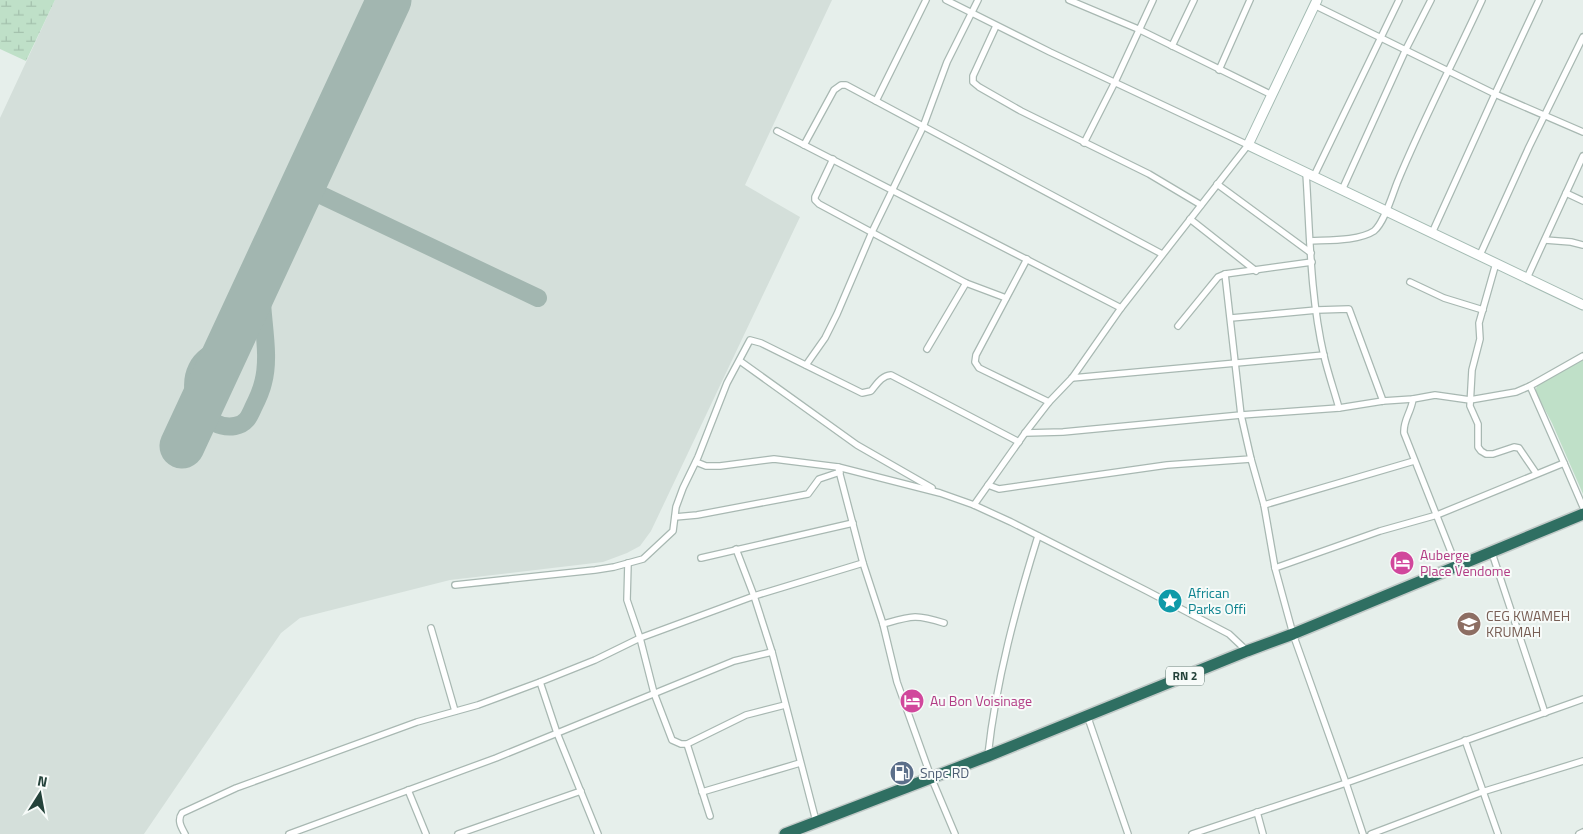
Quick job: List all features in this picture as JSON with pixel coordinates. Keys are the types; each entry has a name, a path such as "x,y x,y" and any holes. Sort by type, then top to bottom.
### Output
{"highway":[{"name":"RN 2","path":"785,834 988,756 1293,634 1583,514"}],"street":[{"path":"876,101 926,0"},
{"path":"946,0 996,26 1386,210 1583,306"},
{"path":"806,365 825,338 872,232 923,127 947,62 978,0"},
{"path":"1069,0 1138,29 1272,95"},
{"path":"1084,142 1115,82 1153,0"},
{"path":"1172,46 1194,0"},
{"path":"1219,70 1250,0"},
{"path":"1338,408 1324,355 1317,310 1310,241 1310,175 1346,113 1380,36 1399,0"},
{"path":"1342,190 1406,49 1431,0"},
{"path":"1310,241 1338,240 1368,234 1379,226 1405,163 1482,0"},
{"path":"1432,232 1539,0"},
{"path":"974,505 1018,442 1049,402 1072,378 1121,308 1248,145 1315,3 1449,72 1583,132"},
{"path":"996,26 973,76 974,82 978,87 1021,111 1149,174 1202,204"},
{"path":"1480,255 1544,116 1583,38"},
{"path":"804,145 830,96 838,87 846,85 1162,254"},
{"path":"777,131 1121,308"},
{"path":"1527,278 1583,156"},
{"path":"833,159 815,200 966,282 1006,298"},
{"path":"1217,184 1311,253"},
{"path":"1566,193 1583,201"},
{"path":"1190,219 1256,271"},
{"path":"1545,240 1583,245"},
{"path":"1027,259 976,355 975,362 979,368 1049,402"},
{"path":"1178,326 1218,277 1226,274 1312,262"},
{"path":"1496,263 1482,310 1480,339 1472,370 1470,408 1479,429 1478,443 1481,451 1486,454 1493,454 1514,447 1519,448 1536,473"},
{"path":"1226,274 1241,415 1264,505 1275,568 1293,634 1363,834"},
{"path":"927,349 966,282"},
{"path":"1410,282 1444,298 1482,310"},
{"path":"1231,318 1346,308 1351,311 1383,401"},
{"path":"455,584 503,578 576,573 643,559 670,535 675,526 675,517 681,494 696,462 727,383 749,341 753,340 862,393 871,391 881,379 891,376 1018,442"},
{"path":"1072,378 1324,355"},
{"path":"1025,433 1064,432 1338,408 1435,395 1470,400 1500,396 1530,386 1583,356"},
{"path":"740,361 857,445 940,493"},
{"path":"1530,386 1583,507"},
{"path":"1413,399 1411,411 1404,424 1404,433 1457,567"},
{"path":"988,485 999,489 1167,465 1251,459"},
{"path":"696,462 706,466 720,466 774,460 839,470 940,493 974,505 1038,536 1226,632 1247,651"},
{"path":"1264,505 1414,461"},
{"path":"1275,568 1380,531 1437,515 1564,463"},
{"path":"675,517 697,515 808,494 819,479 839,470"},
{"path":"839,470 862,562 883,624 897,682 931,778 956,834"},
{"path":"702,558 852,523"},
{"path":"988,756 996,699 1016,614 1038,536"},
{"path":"736,549 772,652 816,821"},
{"path":"1492,553 1544,713"},
{"path":"184,834 179,817 182,813 228,791 417,722 540,682 595,660 640,638 754,596 862,562"},
{"path":"628,563 627,600 640,638 654,694 672,740 681,744 687,744 746,715 785,705"},
{"path":"883,624 912,616 925,617 944,623"},
{"path":"431,628 455,711"},
{"path":"288,834 557,733 741,659 772,652"},
{"path":"540,682 557,733 598,834"},
{"path":"1192,834 1346,783 1583,699"},
{"path":"1087,715 1128,834"},
{"path":"1465,740 1498,834"},
{"path":"687,744 710,816"},
{"path":"1370,834 1482,792 1583,761"},
{"path":"702,792 800,763"},
{"path":"408,790 426,834"},
{"path":"458,834 581,791"},
{"path":"1257,812 1263,834"},
{"path":"1579,834 1583,832"}],"shaded area":[{"path":"55,0 832,0 745,185 800,217 651,531 640,546 603,562 450,580 300,618 281,633 144,834 0,834 0,118"}],"green space":[{"path":"0,0 55,0 26,61 0,49"},
{"path":"1583,360 1583,494 1552,423 1535,391 1538,384"}],"taxiway":[{"path":"302,186 538,298"},
{"path":"229,343 207,356 200,363 194,378 193,389 195,399 206,417 224,426 235,426 247,420 263,383 266,343 261,286 262,273"}],"runway":[{"path":"182,446 389,0"}],"place":[{"name":"Auberge Place Vendome","path":"1402,563"},
{"name":"African Parks Offi","path":"1170,601"},
{"name":"CEG KWAMEH KRUMAH","path":"1469,624"},
{"name":"Au Bon Voisinage","path":"912,701"},
{"name":"Snpc RD","path":"902,773"}]}
